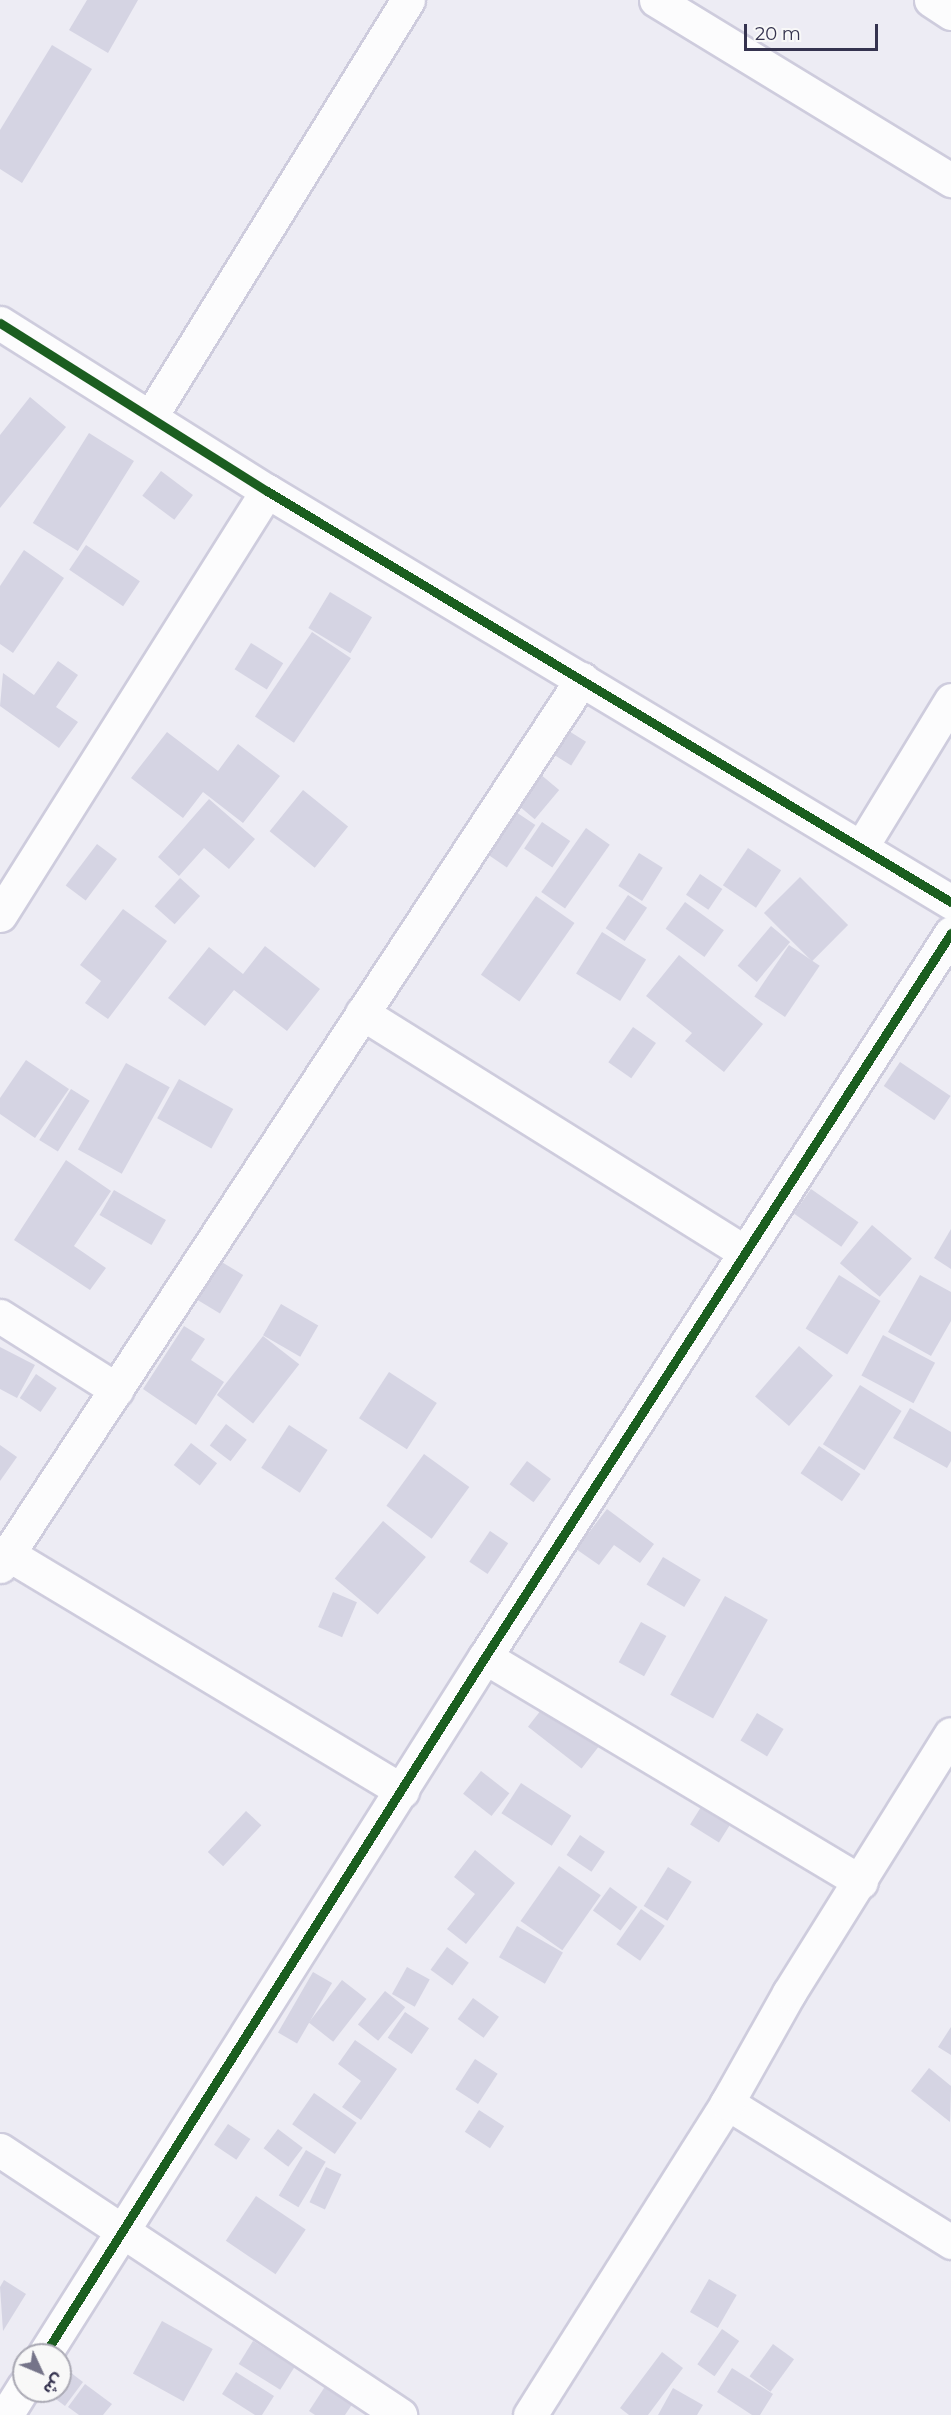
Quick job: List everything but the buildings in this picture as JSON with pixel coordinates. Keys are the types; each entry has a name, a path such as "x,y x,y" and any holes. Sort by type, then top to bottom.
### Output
{"street":[{"path":"151,416 408,0"},
{"path":"656,0 951,180"},
{"path":"931,0 951,13"},
{"path":"0,323 267,490 862,846 951,902"},
{"path":"0,915 267,490"},
{"path":"402,1791 4,1560 582,679"},
{"path":"862,846 951,700"},
{"path":"52,2343 402,1791 484,1657 951,933"},
{"path":"362,1013 744,1252"},
{"path":"0,1316 117,1390"},
{"path":"484,1657 861,1882"},
{"path":"530,2415 727,2103 789,1993 861,1882 951,1734"},
{"path":"727,2103 951,2242"},
{"path":"0,2150 122,2233 400,2415"}],"cycle path":[{"path":"0,323 267,491 951,902"},
{"path":"52,2343 485,1657 951,933"}]}
